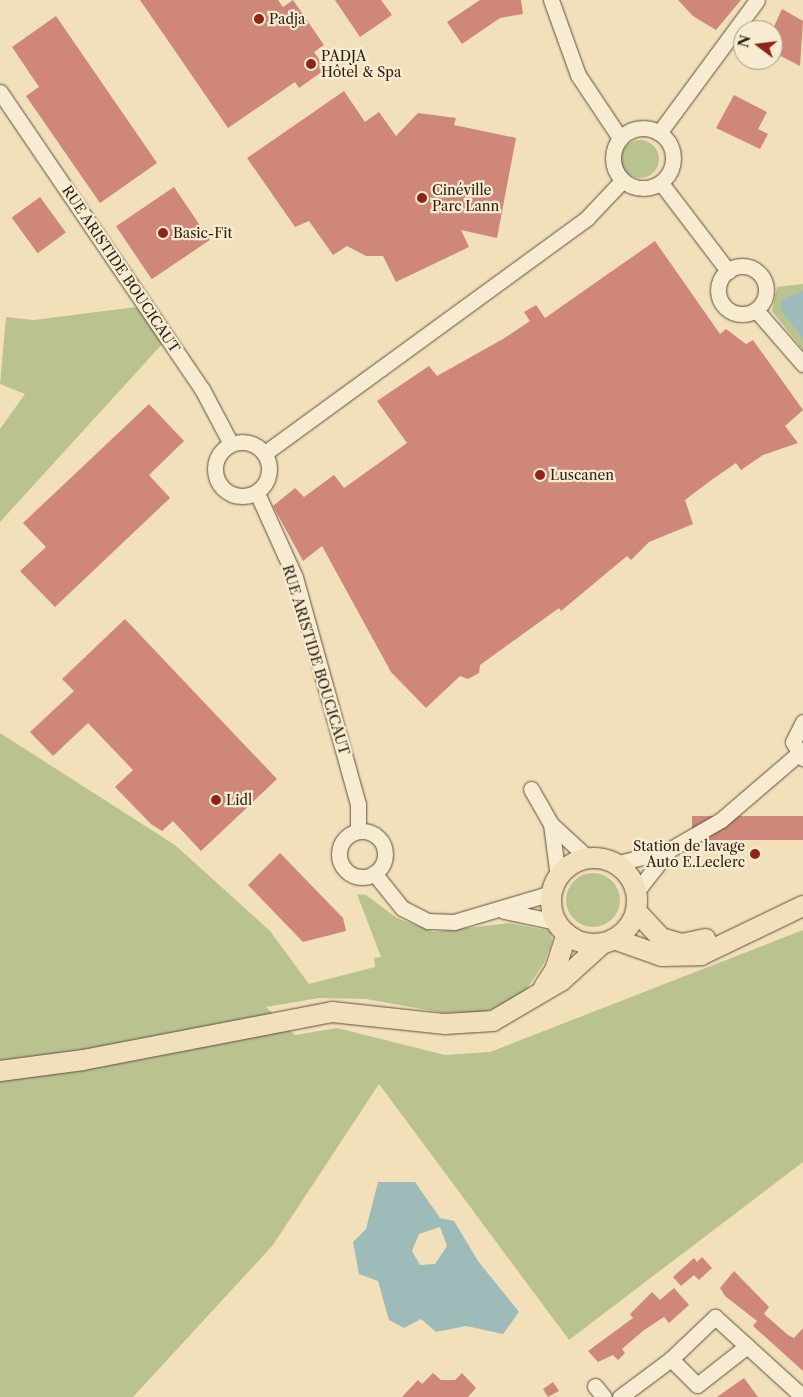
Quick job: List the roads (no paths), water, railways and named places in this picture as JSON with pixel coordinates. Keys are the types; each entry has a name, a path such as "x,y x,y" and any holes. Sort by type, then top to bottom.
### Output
{"main road":[{"path":"539,995 555,970 561,928 555,885 567,868 589,858 615,864 636,902 661,938 697,942 803,891"},
{"path":"0,1071 84,1060 332,1012 472,1025 516,1011 539,995 628,927 636,902"},
{"path":"561,928 589,944 608,941 662,956 701,956 803,906"}],"street":[{"path":"551,0 578,74 620,138 613,165 622,181 641,189 661,183 673,157 659,132 643,128 620,138"},
{"path":"659,132 757,0"},
{"name":"RUE ARISTIDE BOUCICAUT","path":"1,92 202,389 232,444"},
{"path":"265,453 587,218 622,181"},
{"path":"661,183 728,271"},
{"path":"750,268 762,276 766,291 756,310 742,314 723,304 719,283 728,271 750,268"},
{"path":"756,310 803,364"},
{"path":"250,443 265,453 270,474 258,493 236,496 218,483 216,461 232,444 250,443"},
{"name":"RUE ARISTIDE BOUCICAUT","path":"258,493 295,577 358,804 358,831"},
{"path":"615,864 669,850 721,820 800,756 793,736 803,722"},
{"path":"531,789 551,824 589,858"},
{"path":"374,873 402,908 428,921 454,922 502,911 555,885 551,824"},
{"path":"358,831 373,833 383,844 382,864 374,873 352,874 339,859 340,844 358,831"},
{"path":"636,902 669,850"},
{"path":"502,911 561,928"},
{"path":"620,1397 671,1359 715,1316 803,1397"},
{"path":"671,1359 696,1385 747,1346"}],"water":[{"path":"803,291 803,339 780,309 782,299"},
{"path":"378,1182 415,1182 440,1218 454,1221 478,1261 519,1312 503,1334 466,1326 436,1332 421,1319 404,1328 389,1320 378,1281 359,1274 353,1242 366,1229","holes":["440,1227 447,1246 435,1264 420,1265 412,1251 419,1234"]}],"place":[{"name":"Padja","path":"259,19"},
{"name":"PADJA Hôtel & Spa","path":"311,64"},
{"name":"Cinéville Parc Lann","path":"422,198"},
{"name":"Basic-Fit","path":"163,233"},
{"name":"Luscanen","path":"540,475"},
{"name":"Lidl","path":"216,800"},
{"name":"Station de lavage Auto E.Leclerc","path":"755,854"}]}
